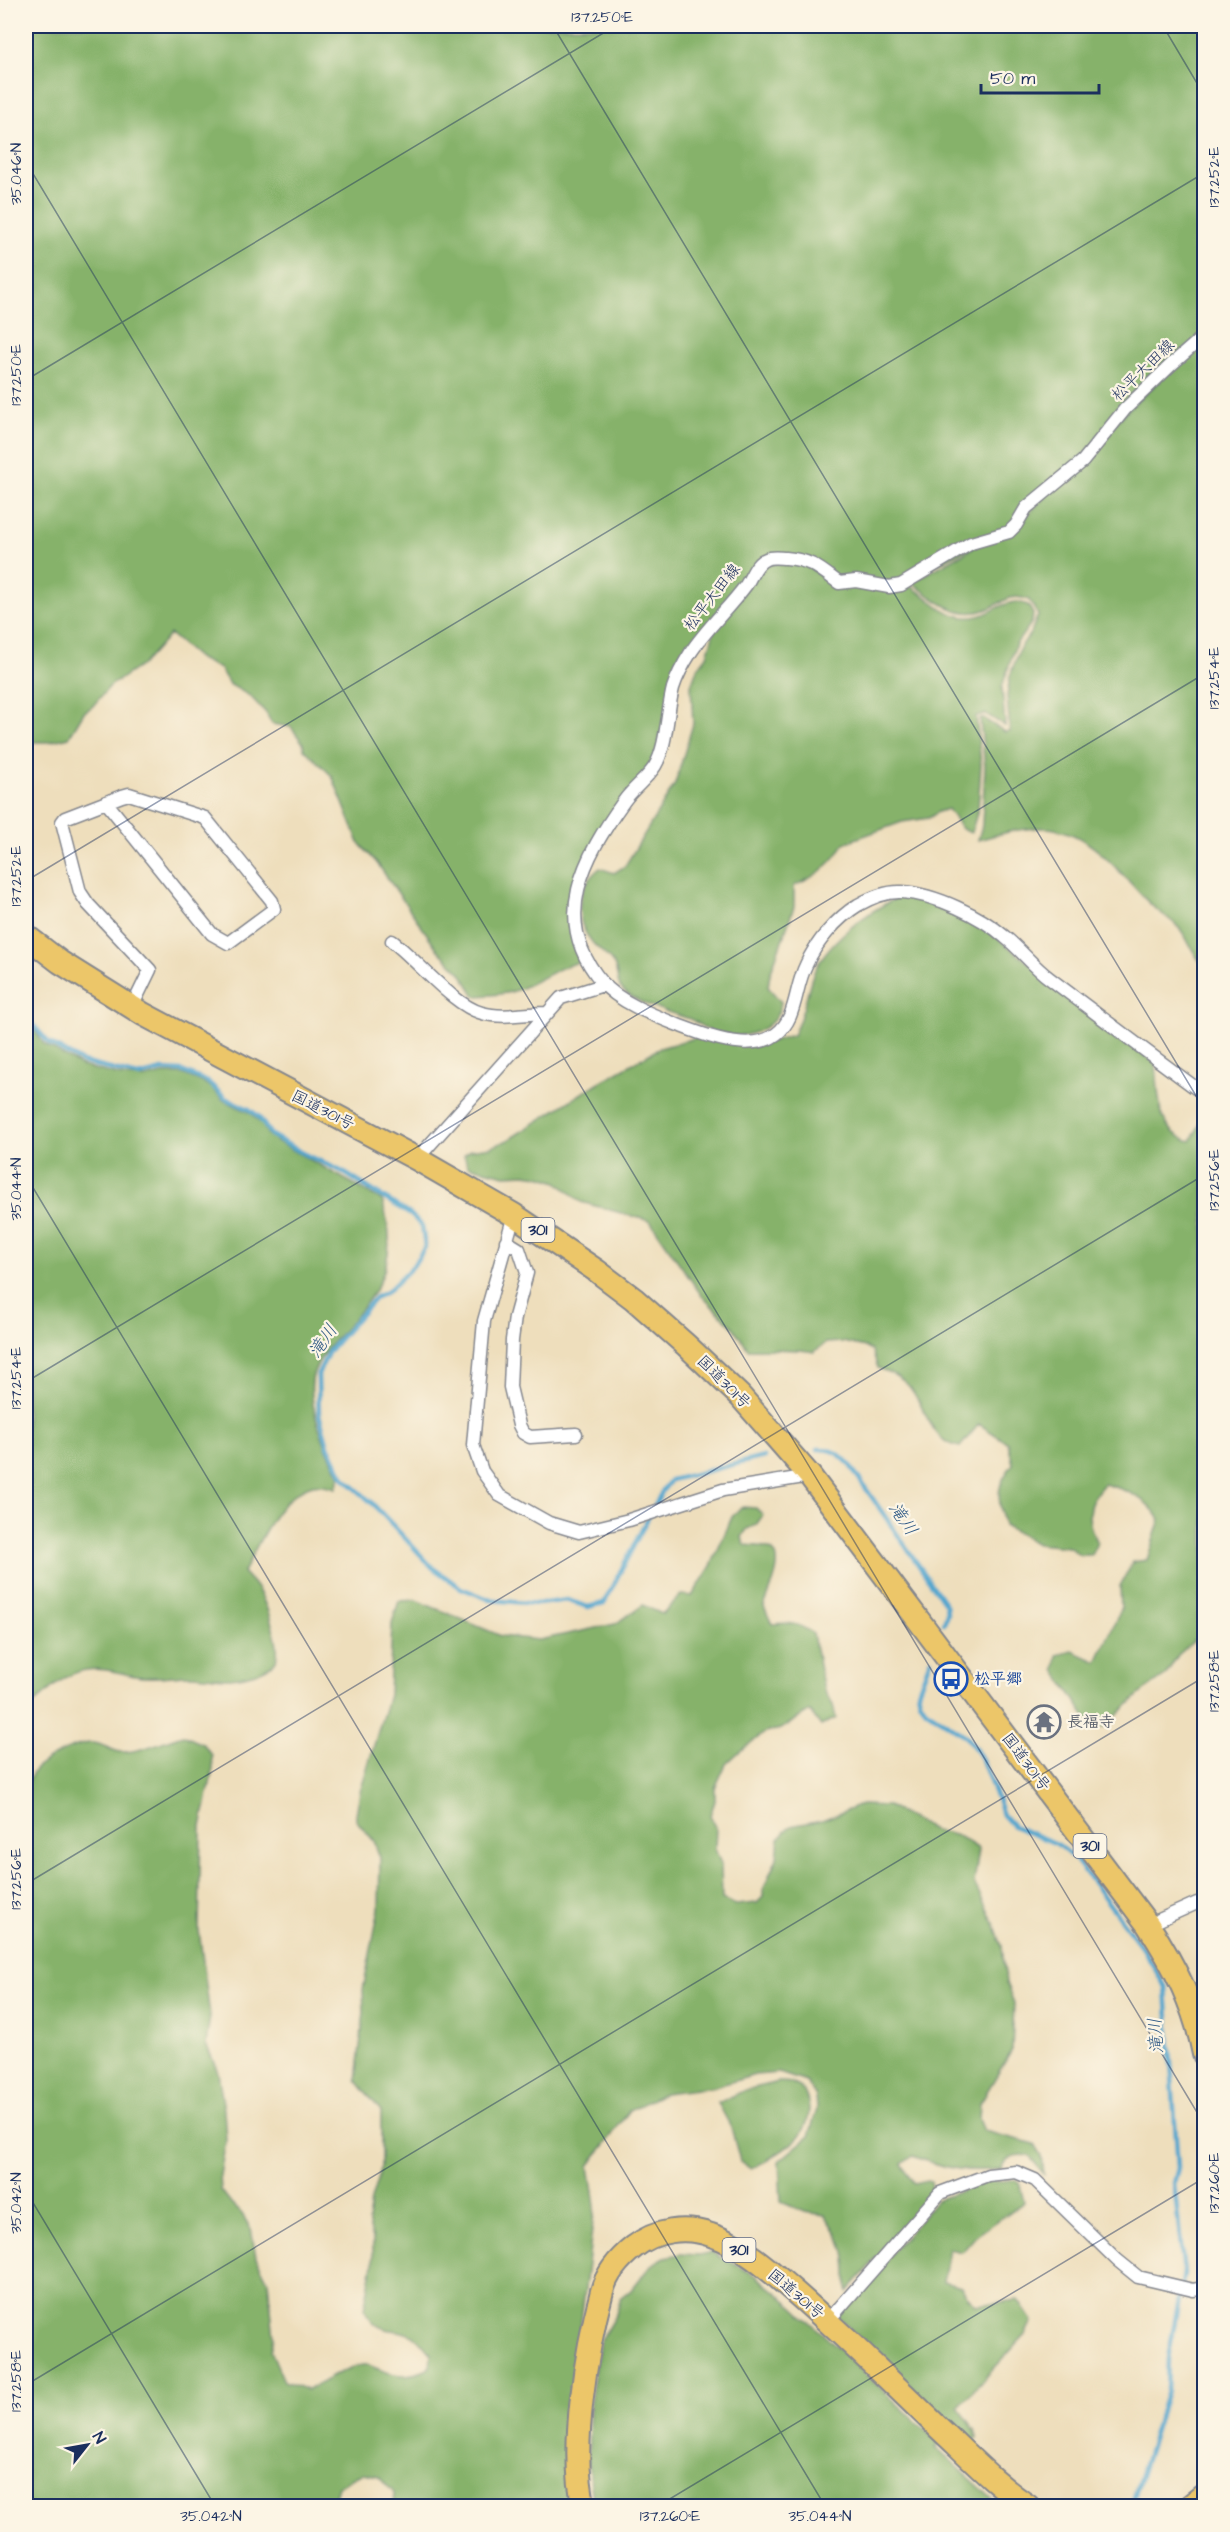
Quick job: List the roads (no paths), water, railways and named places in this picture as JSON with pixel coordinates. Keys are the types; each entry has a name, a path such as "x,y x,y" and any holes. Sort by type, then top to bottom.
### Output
{"highway":[{"name":"国道301号","path":"27,937 60,962 132,1008 417,1159 514,1215 587,1264 660,1322 740,1396 810,1476 1148,1925 1182,1981 1192,2007 1204,2054"},
{"name":"国道301号","path":"584,2506 579,2469 581,2411 590,2336 603,2286 614,2267 644,2240 680,2229 712,2235 732,2244 780,2280 828,2321 993,2479 1028,2506"},
{"path":"1190,2506 1204,2495"}],"street":[{"name":"松平大田線","path":"603,985 587,961 577,934 574,911 580,881 594,848 626,798 655,767 660,755 674,686 681,670 693,649 745,585 759,563 766,558 776,557 804,560 814,564 839,583 856,581 893,586 908,582 971,543 1009,532 1026,508 1083,461 1125,409 1204,336"},
{"path":"106,802 212,934 220,940 228,943 274,909 272,901 205,818 129,794 106,802 64,818 62,822 80,892 88,904 150,970 132,1008"},
{"path":"417,1159 561,998 603,985 650,1013 718,1040 734,1043 759,1041 772,1036 789,1018 807,963 833,926 851,910 884,893 904,892 956,907 1004,935 1042,972 1204,1094"},
{"path":"26,902 27,937"},
{"path":"392,940 448,992 479,1013 495,1016 547,1012"},
{"path":"514,1215 484,1321 473,1445 482,1472 499,1495 549,1523 579,1532 629,1520 723,1490 810,1476"},
{"path":"506,1241 519,1249 527,1273 515,1317 512,1340 510,1387 519,1425 523,1433 530,1437 576,1434"},
{"path":"1148,1925 1197,1903 1204,1904"},
{"path":"828,2321 940,2193 988,2175 1016,2172 1035,2180 1117,2260 1138,2277 1193,2290 1204,2288"}],"waterway":[{"name":"滝川","path":"26,994 29,1007 26,1017 49,1043 82,1062 138,1076 163,1070 182,1071 208,1082 225,1098 249,1109 258,1116 271,1135 343,1172 411,1215 422,1226 425,1247 413,1266 387,1292 376,1297 329,1351 318,1374 319,1414 328,1446 344,1478 371,1502 433,1568 461,1588 491,1600 538,1604 567,1600 588,1607 604,1603 649,1516"},
{"name":"滝川","path":"817,1449 835,1452 849,1464 946,1605 947,1613 944,1623"},
{"name":"滝川","path":"653,1509 671,1480 764,1457"},
{"name":"滝川","path":"930,1660 918,1692 926,1710 964,1735 974,1747 982,1760 1003,1815 1013,1826 1057,1844 1076,1860 1144,1950 1166,1988 1178,2168 1174,2183 1184,2273 1168,2358 1167,2391 1133,2501 1134,2506"}],"place":[{"name":"松平郷","path":"951,1679"},
{"name":"長福寺","path":"1044,1722"}]}
